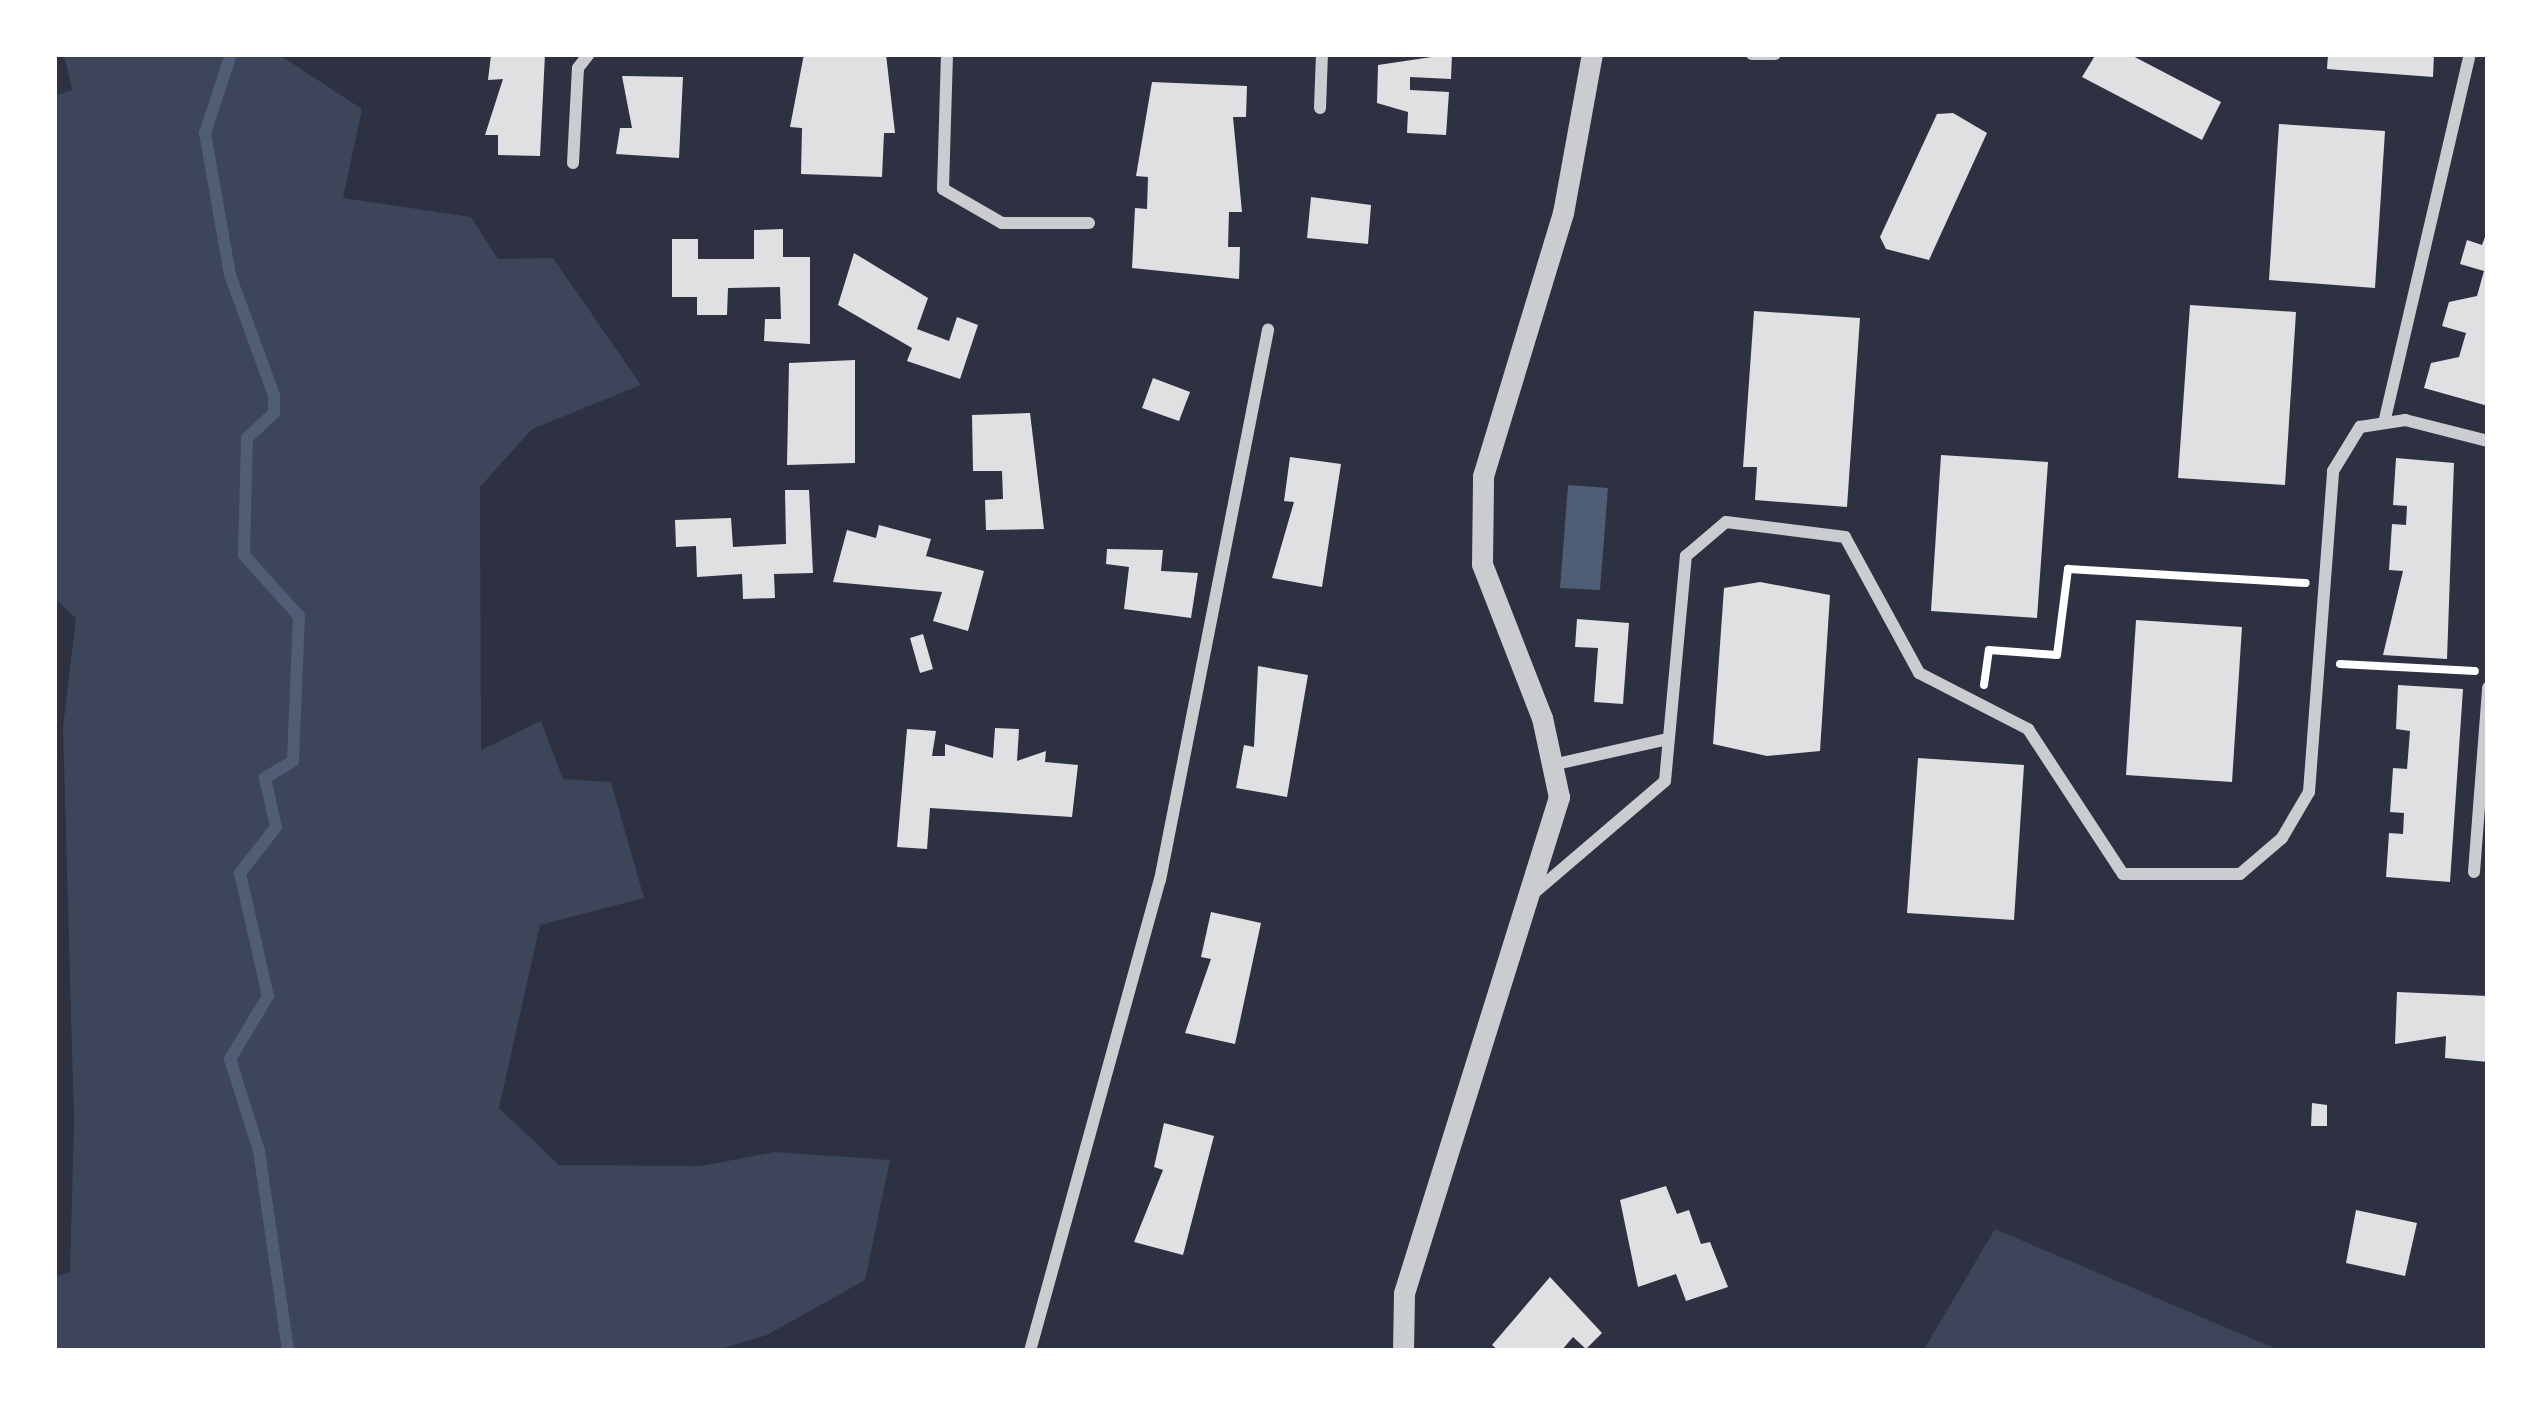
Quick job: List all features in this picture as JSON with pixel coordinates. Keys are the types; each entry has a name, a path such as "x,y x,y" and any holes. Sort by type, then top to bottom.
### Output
{"street":[{"path":"573,163 578,68 589,54"},
{"path":"947,54 943,190 1002,223 1089,223"},
{"path":"1320,108 1322,54"},
{"path":"1402,1351 1404,1293 1558,797 1552,765 1482,564 1483,476 1563,213 1592,54"},
{"path":"1752,54 1774,54"},
{"path":"2384,423 2470,54"},
{"path":"1030,1351 1160,880 1268,330"},
{"path":"1530,896 1665,781 1686,556 1726,521 1845,537 1919,673 1982,700 2028,729 2122,874 2181,882 2240,874 2282,838 2309,792 2332,470 2360,427 2384,423 2488,441"},
{"path":"2474,872 2488,688"},
{"path":"1552,765 1667,740"}],"path":[{"path":"1982,700 1989,650 2057,656 2068,569 2326,584"},
{"path":"2320,663 2488,671"}],"shaded area":[{"path":"64,54 278,54 362,109 343,198 471,217 498,259 553,258 641,385 532,429 480,487 481,750 541,721 563,779 611,782 644,898 540,925 499,1108 559,1165 701,1166 775,1152 890,1160 865,1280 767,1335 713,1351 54,1351 54,1277 70,1272 74,1120 63,727 76,618 54,598 54,96 72,90"},
{"path":"1568,485 1608,488 1600,590 1560,588"},
{"path":"1995,1229 2281,1351 1923,1351"}],"building":[{"path":"545,54 540,156 498,155 498,135 485,135 503,79 488,80 491,55"},
{"path":"804,54 886,54 895,133 884,133 882,177 801,174 802,128 790,127"},
{"path":"1452,54 1451,79 1410,77 1410,90 1449,92 1446,135 1407,133 1408,112 1377,103 1378,65"},
{"path":"2096,54 2129,54 2221,102 2202,140 2082,77"},
{"path":"2328,54 2434,54 2433,77 2327,69"},
{"path":"622,76 683,77 679,158 616,154 620,128 632,128"},
{"path":"1152,82 1247,86 1246,117 1233,117 1242,212 1229,212 1228,247 1240,247 1239,279 1132,268 1135,208 1147,209 1148,177 1136,176"},
{"path":"1953,113 1987,133 1929,260 1886,249 1880,237 1937,114"},
{"path":"2279,124 2385,131 2375,288 2269,280"},
{"path":"1311,197 1371,205 1368,244 1307,238"},
{"path":"783,229 783,257 810,257 810,344 764,341 765,319 781,319 780,287 728,288 727,315 697,315 697,297 672,297 672,239 698,239 698,259 754,259 754,230"},
{"path":"2488,229 2488,406 2424,388 2431,363 2459,357 2466,333 2442,326 2449,302 2477,296 2484,271 2460,264 2467,240 2482,245"},
{"path":"854,253 928,298 917,329 949,341 957,317 978,325 960,379 907,361 912,348 838,305"},
{"path":"2190,305 2296,312 2285,485 2178,478"},
{"path":"1754,311 1860,318 1847,507 1755,500 1757,467 1743,467"},
{"path":"855,360 855,463 787,465 789,363"},
{"path":"1153,378 1190,392 1179,421 1142,408"},
{"path":"1030,413 1044,529 986,530 985,500 1003,499 1002,471 973,471 972,415"},
{"path":"1941,455 2048,462 2037,618 1931,611"},
{"path":"1290,457 1341,464 1322,587 1272,578 1294,502 1284,501"},
{"path":"2396,458 2454,463 2447,659 2383,655 2403,571 2389,570 2392,524 2406,525 2407,506 2393,505"},
{"path":"785,490 809,490 813,573 774,574 775,598 743,599 742,574 697,577 696,546 676,547 675,520 731,518 733,547 786,544"},
{"path":"879,525 931,539 926,556 984,571 968,631 933,621 942,592 833,582 847,530 876,538"},
{"path":"1107,549 1163,550 1161,571 1198,573 1191,618 1124,609 1129,567 1106,564"},
{"path":"1760,582 1830,595 1820,751 1767,756 1713,744 1724,588"},
{"path":"1577,619 1629,623 1623,704 1594,702 1598,648 1575,647"},
{"path":"2136,620 2242,627 2232,782 2126,775"},
{"path":"923,634 933,669 920,673 910,638"},
{"path":"1258,666 1308,675 1287,797 1236,788 1244,745 1254,747"},
{"path":"2398,685 2463,689 2450,882 2386,877 2389,833 2403,834 2404,813 2390,812 2393,768 2407,769 2410,731 2396,729"},
{"path":"995,728 1019,729 1017,761 1046,751 1045,762 1078,765 1072,817 930,808 927,849 897,847 907,729 936,731 932,756 945,756 945,744 993,758"},
{"path":"1918,758 2024,765 2014,920 1907,913"},
{"path":"1211,912 1261,923 1235,1044 1185,1033 1211,959 1201,957"},
{"path":"2397,992 2488,996 2488,1062 2445,1058 2446,1036 2395,1044"},
{"path":"2312,1103 2327,1105 2327,1126 2311,1126"},
{"path":"1164,1123 1214,1136 1183,1255 1134,1242 1163,1170 1154,1167"},
{"path":"1666,1186 1677,1214 1689,1210 1701,1244 1710,1242 1728,1287 1686,1301 1676,1274 1638,1287 1620,1200"},
{"path":"2356,1210 2417,1223 2405,1276 2346,1263"},
{"path":"1550,1277 1602,1333 1586,1349 1573,1337 1561,1351 1499,1351 1492,1345"}],"waterway":[{"path":"231,54 205,133 230,275 274,395 274,413 247,438 244,555 299,616 293,761 265,778 276,827 240,873 268,996 230,1059 259,1151 288,1351"}]}
